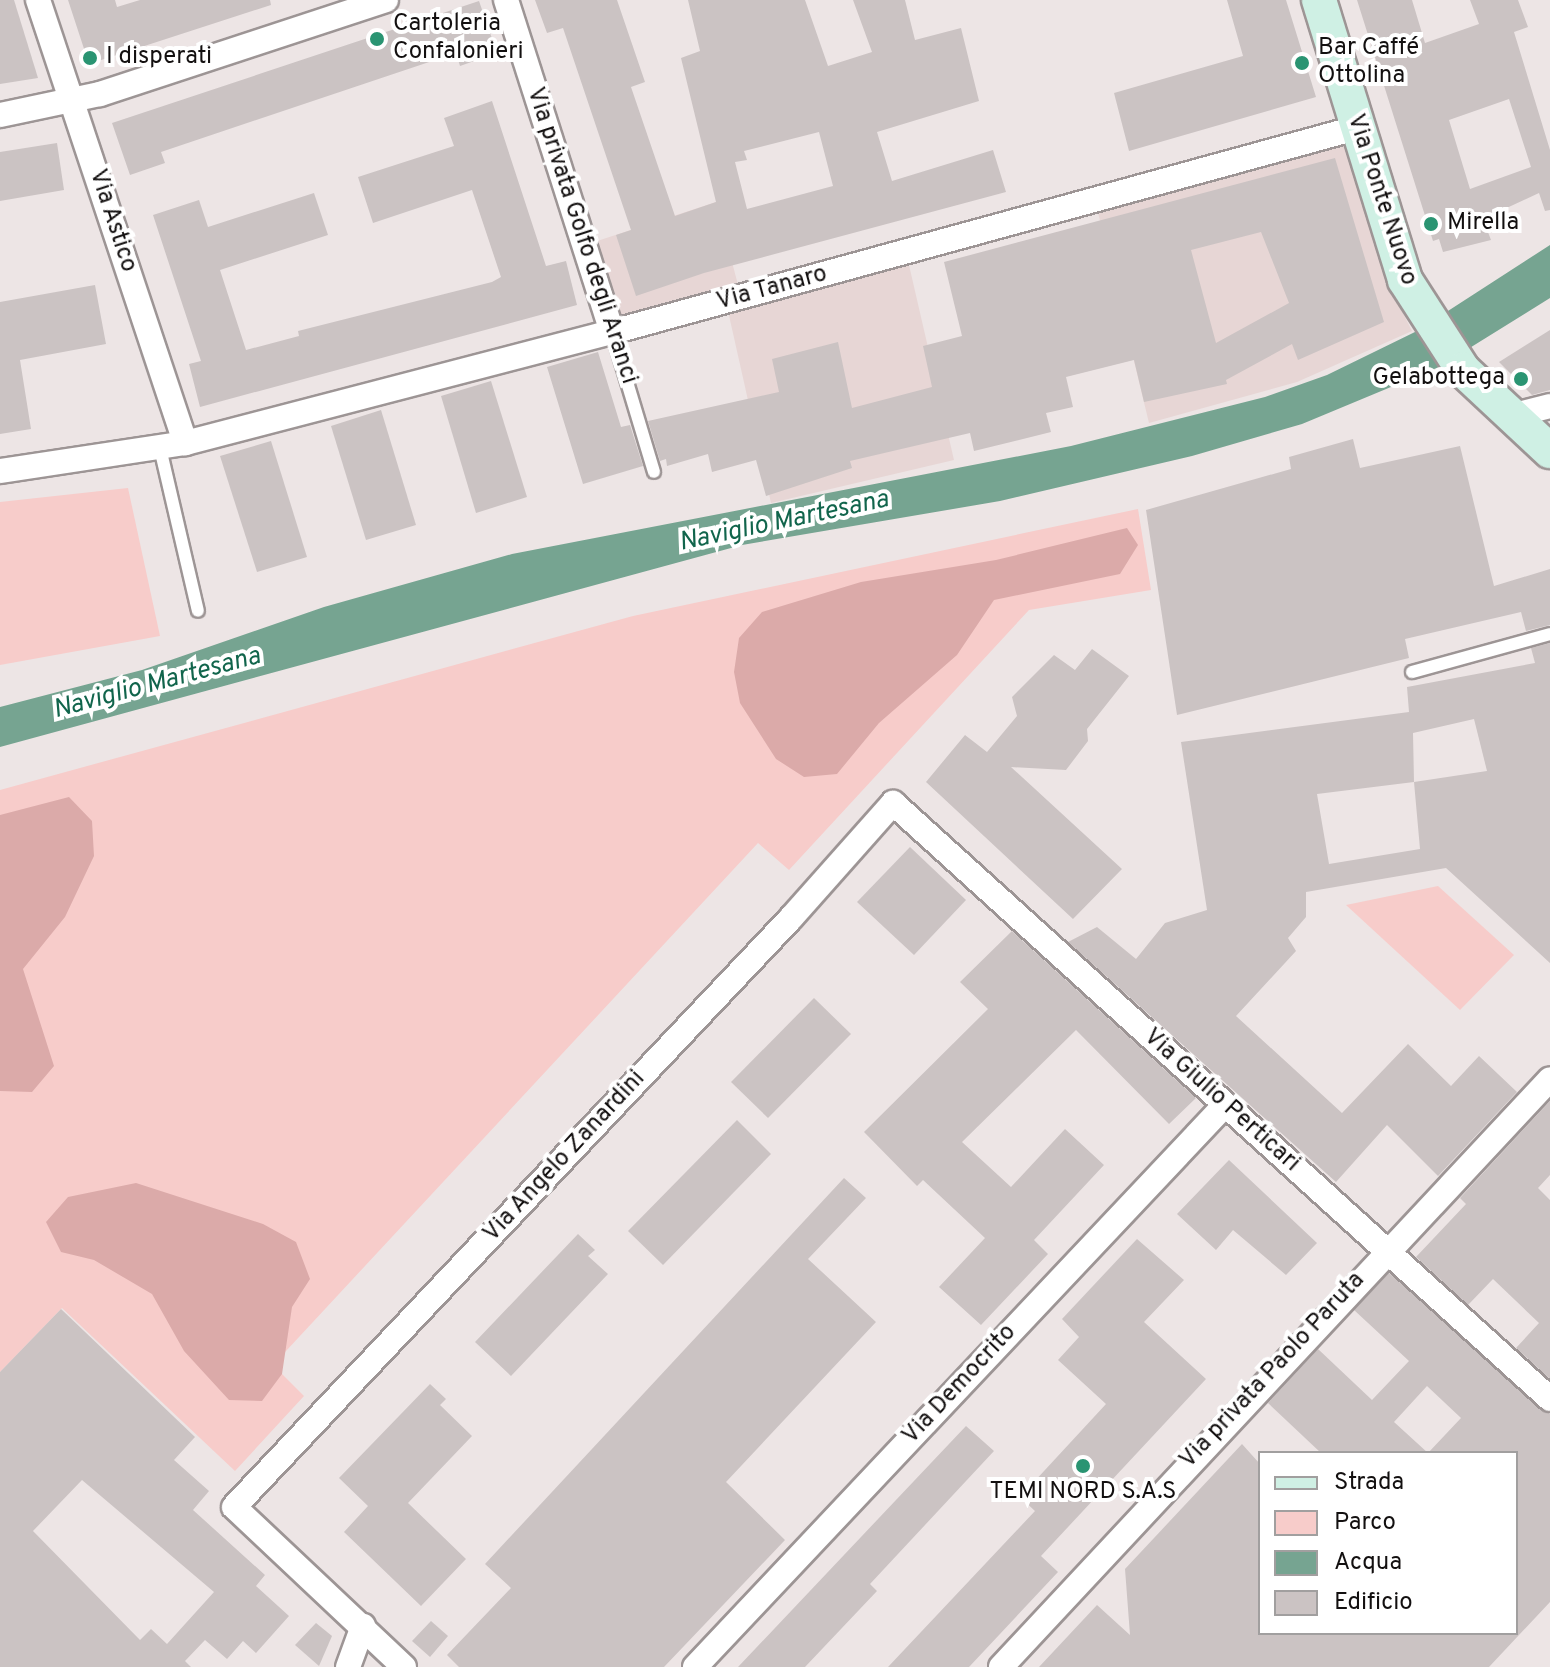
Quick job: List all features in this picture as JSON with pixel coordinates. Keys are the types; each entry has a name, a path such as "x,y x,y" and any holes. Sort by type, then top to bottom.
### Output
{"street":[{"name":"Via Astico","path":"38,0 185,443"},
{"path":"0,115 71,100 386,0"},
{"name":"Via privata Golfo degli Aranci","path":"506,0 612,332"},
{"name":"Via Ponte Nuovo","path":"1319,0 1398,264 1440,339 1501,407 1550,451"},
{"name":"Via Tanaro","path":"0,471 185,443 612,332 1356,128"},
{"path":"1501,407 1550,406"},
{"name":"Via Giulio Perticari","path":"893,803 1550,1399"},
{"name":"Via Angelo Zanardini","path":"363,1626 234,1507 791,918 893,803"},
{"name":"Via privata Paolo Paruta","path":"1001,1667 1385,1250 1550,1079"},
{"name":"Via Democrito","path":"695,1667 1225,1105"},
{"path":"348,1667 363,1626 404,1667"}],"lane":[{"name":"Via privata Golfo degli Aranci","path":"612,332 654,472"},
{"path":"160,448 198,611"},
{"path":"1412,672 1550,634"}],"shaded area":[{"path":"1356,128 1398,264 1382,271 1412,331 1297,382 1149,423 1095,200"},
{"path":"716,202 741,296 906,252 954,460 771,503 726,302 612,332 585,245"},
{"path":"1127,528 1138,545 1120,574 994,600 957,655 879,723 837,774 804,777 776,759 740,703 734,672 739,638 762,612 861,582 996,560"},
{"path":"69,797 92,821 94,856 65,917 23,969 54,1066 32,1092 0,1091 0,815"},
{"path":"136,1183 263,1224 296,1242 310,1279 292,1307 282,1374 262,1401 229,1400 184,1351 152,1294 94,1260 61,1252 46,1222 68,1197"}],"green space":[{"path":"128,488 160,636 0,665 0,502"},
{"path":"1138,509 1151,590 1029,610 789,870 758,843 273,1365 304,1396 235,1471 62,1308 0,1372 0,790 633,616"},
{"path":"1438,886 1514,955 1460,1010 1346,905"}],"water":[{"name":"Naviglio Martesana","path":"1550,245 1550,298 1439,367 1302,424 1192,456 1000,501 742,545 0,747 0,707 142,670 324,607 512,554 1071,446 1265,397 1327,375 1417,331"}],"building":[{"path":"0,0 14,0 38,78 0,84"},
{"path":"68,0 115,0 117,7 140,0 270,0 271,5 89,64"},
{"path":"535,0 617,0 645,82 631,87 675,216 716,202 681,58 700,51 688,0 805,0 828,66 872,52 853,0 905,0 915,40 961,28 979,101 877,132 892,181 993,150 1006,192 704,273 636,296 616,235 631,230 563,28 547,33","holes":["819,132 833,186 747,209 735,162 747,160 744,151"]},
{"path":"1227,0 1286,0 1316,97 1129,151 1114,93 1243,56"},
{"path":"1357,0 1412,0 1425,43 1479,24 1470,0 1518,0 1528,27 1514,32 1550,150 1550,210 1545,211 1539,193 1483,219 1491,240 1443,252 1439,239 1433,241","holes":["1509,99 1531,167 1470,189 1449,120"]},
{"path":"479,1 497,53 460,66 456,53 161,152 165,163 130,175 112,123"},
{"path":"492,101 546,266 566,261 577,305 200,407 189,364 201,361 153,215 199,200 208,227 314,193 328,235 220,270 246,350 299,336 298,331 492,282 501,277 472,190 373,223 358,177 454,146 444,118"},
{"path":"57,143 64,190 0,201 0,152"},
{"path":"1335,158 1384,322 1298,360 1292,344 1226,380 1227,384 1144,402 1134,360 1066,377 1073,407 1046,413 1051,432 974,451 970,433 850,461 852,468 766,496 756,460 712,472 708,454 667,466 666,459 660,461 648,421 779,392 772,359 838,342 852,408 932,387 923,346 962,336 944,262","holes":["1261,232 1289,303 1216,343 1191,250"]},
{"path":"95,285 106,344 20,360 31,429 0,434 0,302"},
{"path":"1550,330 1550,390 1532,395 1499,362"},
{"path":"598,352 621,427 630,425 643,466 583,484 547,367"},
{"path":"491,381 527,497 476,513 441,396"},
{"path":"381,410 416,525 366,540 331,426"},
{"path":"1353,439 1360,468 1460,446 1494,586 1550,569 1550,625 1526,631 1521,612 1405,639 1409,658 1177,715 1146,510 1291,469 1289,457"},
{"path":"271,441 307,557 257,572 220,456"},
{"path":"1550,643 1550,963 1446,868 1306,892 1306,917 1288,938 1296,951 1236,1016 1342,1113 1408,1044 1451,1086 1479,1056 1517,1092 1438,1176 1387,1125 1336,1182 1068,942 1097,927 1136,959 1165,923 1207,910 1181,742 1409,712 1407,687 1535,663 1531,648","holes":["1474,719 1487,771 1414,782 1413,733","1414,782 1420,849 1329,864 1317,794"]},
{"path":"1092,649 1129,676 1087,729 1088,741 1066,770 1011,767 1122,869 1073,919 926,782 965,735 987,752 1017,716 1012,697 1054,655 1075,670"},
{"path":"910,847 966,900 914,955 857,902"},
{"path":"1012,931 1196,1098 1169,1124 1076,1030 962,1142 1011,1187 1065,1129 1104,1165 1034,1240 1048,1254 981,1325 939,1287 985,1238 923,1180 917,1186 864,1132 988,1009 960,982"},
{"path":"814,998 851,1034 768,1118 731,1082"},
{"path":"1550,1101 1550,1175 1538,1188 1550,1200 1550,1379 1516,1348 1539,1323 1493,1279 1468,1305 1416,1257 1466,1204 1460,1198"},
{"path":"737,1120 771,1154 663,1265 628,1231"},
{"path":"1229,1160 1317,1243 1286,1275 1233,1230 1216,1250 1177,1214"},
{"path":"844,1178 866,1198 808,1259 876,1322 726,1482 785,1540 664,1667 459,1667 447,1655 511,1588 485,1564"},
{"path":"578,1234 595,1250 588,1256 608,1274 511,1376 475,1342"},
{"path":"1137,1239 1184,1280 1144,1322 1206,1379 1041,1556 1058,1572 969,1667 888,1667 1035,1511 1020,1497 1106,1404 1058,1360 1079,1337 1062,1319"},
{"path":"1389,1273 1550,1414 1550,1602 1489,1667 1039,1667 1097,1605 1130,1635 1125,1569 1242,1444 1258,1462 1258,1635 1518,1635 1518,1451 1430,1451 1461,1418 1427,1386 1394,1422 1426,1451 1319,1451 1268,1403 1318,1349 1372,1400 1409,1361 1354,1310"},
{"path":"61,1309 195,1437 174,1460 209,1491 193,1510 265,1575 256,1586 289,1616 256,1653 243,1641 227,1659 205,1640 185,1661 191,1667 0,1667 0,1372","holes":["82,1480 214,1592 167,1644 151,1629 140,1640 33,1531"]},
{"path":"430,1384 446,1399 440,1405 472,1436 408,1503 466,1559 421,1606 344,1532 368,1506 339,1478"},
{"path":"966,1426 994,1451 870,1584 877,1591 805,1667 738,1667"},
{"path":"431,1621 448,1636 430,1657 412,1641"},
{"path":"316,1623 332,1636 319,1666 295,1645"}],"place":[{"name":"Cartoleria Confalonieri","path":"377,39"},
{"name":"I disperati","path":"90,58"},
{"name":"Bar Caffé Ottolina","path":"1302,63"},
{"name":"Mirella","path":"1431,224"},
{"name":"Gelabottega","path":"1521,379"},
{"name":"TEMI NORD S.A.S","path":"1083,1466"}]}
